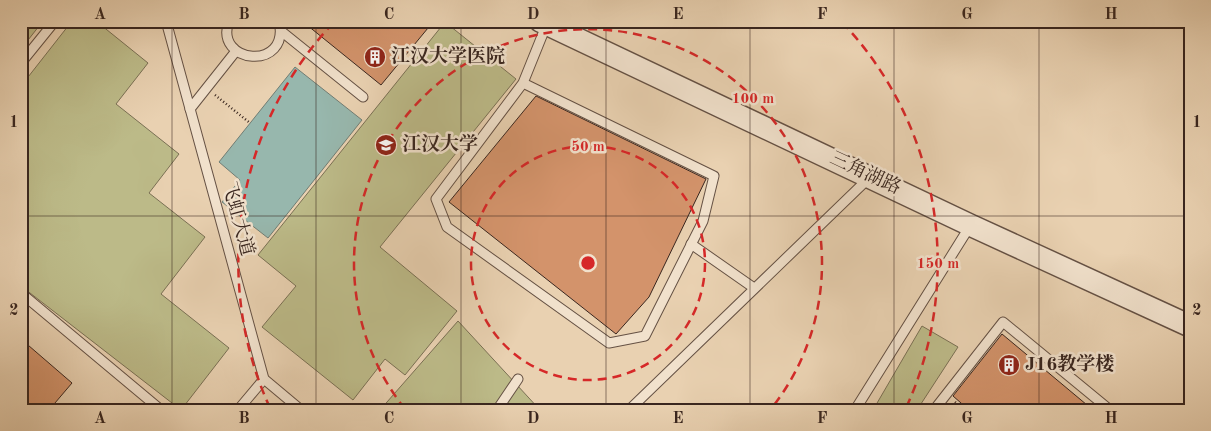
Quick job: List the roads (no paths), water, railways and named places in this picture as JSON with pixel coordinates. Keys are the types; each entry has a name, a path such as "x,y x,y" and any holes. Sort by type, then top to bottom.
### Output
{"street":[{"name":"三角湖路","path":"543,23 870,176 970,225 1190,326"}],"lane":[{"path":"21,63 55,21"},
{"name":"飞虹大道","path":"166,21 264,379"},
{"path":"229,21 227,35 230,44 236,51 252,57 260,57 269,53 275,47 281,31 279,21"},
{"path":"523,83 714,176 703,221 645,336 609,344 448,227 436,198 523,83 543,23"},
{"path":"281,31 363,97"},
{"path":"190,109 236,51"},
{"path":"629,410 870,176"},
{"path":"855,410 970,225"},
{"path":"691,244 754,288"},
{"path":"21,293 161,410"},
{"path":"934,410 1002,322 1110,410"},
{"path":"238,410 264,379 301,410"},
{"path":"497,410 518,379"}],"water":[{"path":"295,67 362,120 268,238 222,202 240,180 219,162"}],"place":[{"name":"江汉大学医院","path":"375,57"},
{"name":"江汉大学","path":"386,145"},
{"name":"J16教学楼","path":"1009,365"}]}
